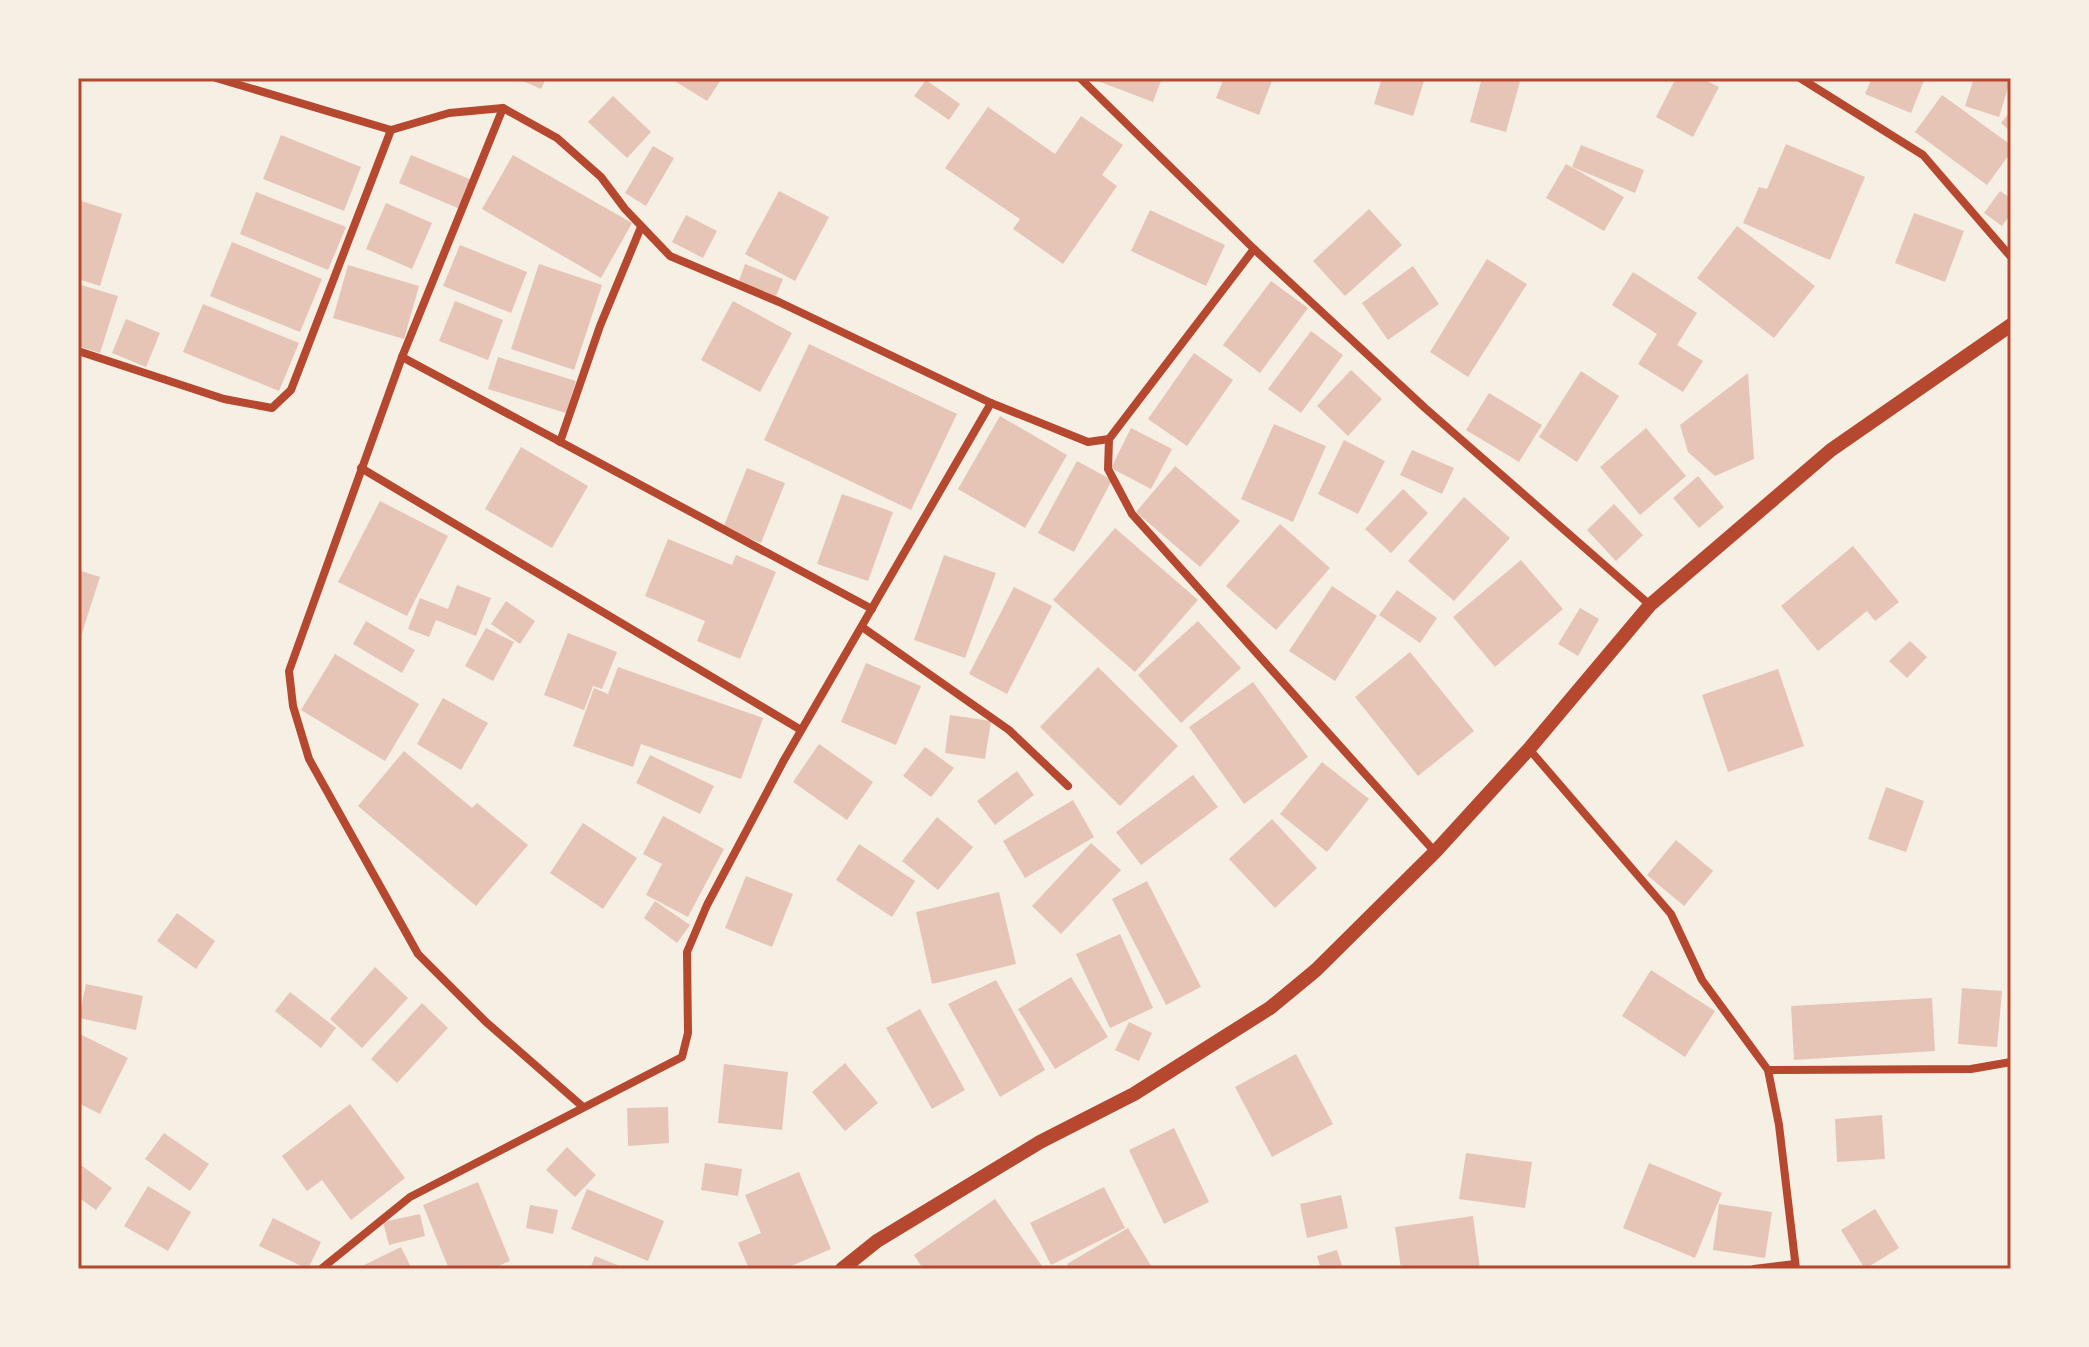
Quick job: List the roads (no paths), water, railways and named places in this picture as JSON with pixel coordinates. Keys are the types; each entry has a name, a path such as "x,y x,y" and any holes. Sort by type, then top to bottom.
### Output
{"street":[{"path":"216,78 391,130 449,113 503,108 557,138 601,177 641,227 670,256 779,302 991,403 1088,442 1109,439"},
{"path":"1080,78 1254,249 1425,408 1650,605"},
{"path":"1800,78 1923,155 2011,257"},
{"path":"503,108 402,357 289,671 293,706 309,759 418,954 486,1022 583,1107"},
{"path":"78,351 224,399 272,408 291,390 391,130"},
{"path":"560,442 600,326 641,227"},
{"path":"1254,249 1109,439 1108,469 1132,514 1435,852"},
{"path":"842,1269 877,1241 1040,1142 1134,1094 1270,1008 1316,970 1435,852 1529,749 1650,605 1831,450 2011,325"},
{"path":"402,357 872,609"},
{"path":"321,1269 410,1197 682,1057 688,1033 687,952 707,905 801,730 991,403"},
{"path":"361,468 801,730"},
{"path":"862,627 1009,730 1068,786"},
{"path":"1529,749 1671,914 1702,980 1768,1070 1779,1125 1796,1267 1754,1269"},
{"path":"1768,1070 1971,1069 2011,1062"}]}
